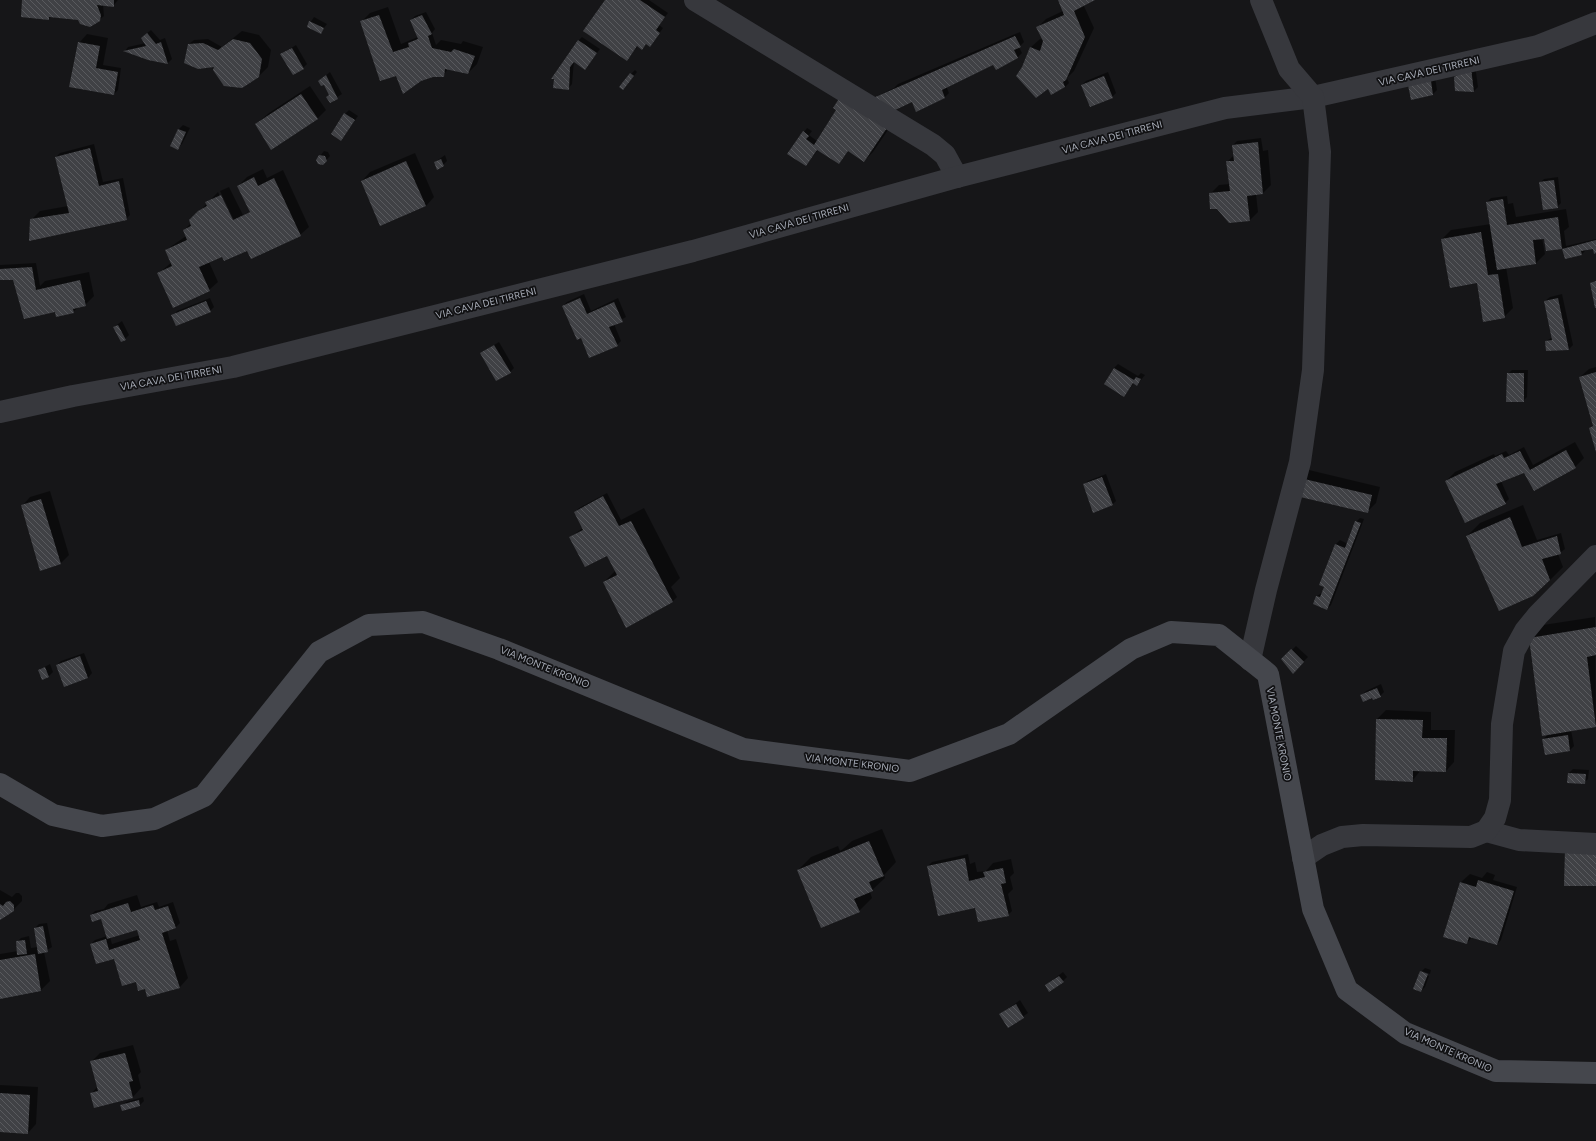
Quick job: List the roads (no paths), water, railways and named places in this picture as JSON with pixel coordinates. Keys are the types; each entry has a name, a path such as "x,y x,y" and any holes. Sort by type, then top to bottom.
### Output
{"street":[{"path":"695,0 933,145 945,155 958,177"},
{"path":"1250,660 1266,590 1300,462 1313,370 1320,152 1313,97 1289,69 1261,0"},
{"name":"VIA CAVA DEI TIRRENI","path":"0,412 73,396 233,367 693,251 958,177 1225,108 1313,97 1538,46 1596,23"},
{"path":"1303,858 1322,845 1342,837 1363,835 1471,837 1486,831 1495,818 1500,800 1502,724 1514,651 1525,631 1538,615 1596,556"},
{"name":"VIA MONTE KRONIO","path":"0,784 53,814 102,826 154,819 204,796 319,652 369,625 423,622 499,649 743,749 910,771 1009,734 1131,649 1171,632 1219,635 1268,674 1314,909 1347,990 1405,1033 1496,1071 1596,1073"},
{"path":"1486,831 1519,840 1596,844"}]}
